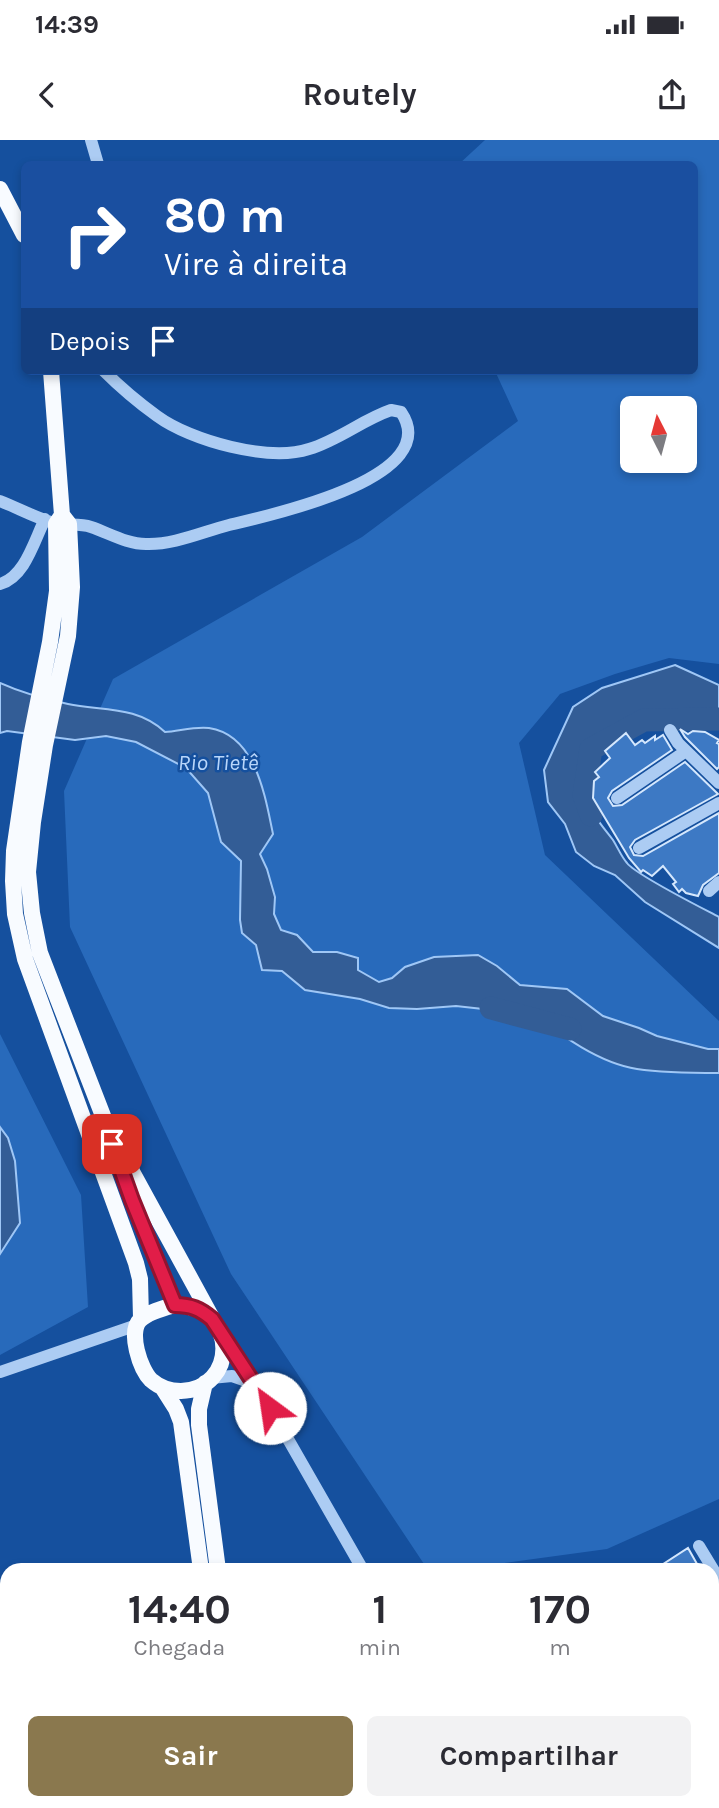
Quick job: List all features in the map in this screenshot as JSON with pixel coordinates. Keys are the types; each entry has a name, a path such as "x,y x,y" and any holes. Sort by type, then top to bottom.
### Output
{"main road":[{"path":"0,189 21,229"},
{"path":"51,375 58,520 72,587 68,636 50,679 14,851 15,914 25,959 136,1263 140,1279 136,1344 138,1358 151,1380 162,1387 184,1391 208,1380"},
{"path":"38,743 28,872 40,953 105,1121 132,1200 175,1305"},
{"path":"105,1121 221,1334 224,1345 223,1357 208,1380 199,1409 217,1563"},
{"path":"139,1322 175,1305 189,1305 202,1310 212,1319"},
{"path":"162,1387 181,1422 200,1563"}],"street":[{"path":"91,140 97,161"},
{"path":"0,501 141,544 170,542 288,510 356,486 395,460 404,449 408,436 407,421 401,412 391,410 334,440 308,450 263,454 228,446 181,430 158,418 109,375"},
{"path":"0,584 10,582 58,520"},
{"path":"670,730 686,751 719,783"},
{"path":"617,798 686,751"},
{"path":"639,848 719,803"},
{"path":"0,1372 104,1338 139,1322"},
{"path":"221,1334 257,1385 359,1563"},
{"path":"104,1338 136,1344"},
{"path":"208,1380 232,1376 257,1385"},
{"path":"699,1546 709,1563"}],"shaded area":[{"path":"485,140 719,140 719,664 669,658 560,694 519,743 545,855 719,1021 719,1499 607,1549 504,1563 423,1563 231,1274 70,927 64,791 113,679 362,537 518,421 497,375 698,375 698,161 462,161"},
{"path":"0,1034 81,1195 88,1307 0,1355"}],"water":[{"path":"675,665 719,685 719,728 710,724 667,718 635,722 617,728 593,744 587,754 584,781 594,814 627,863 656,883 719,917 719,948 645,902 615,875 594,866 576,852 565,824 548,802 544,770 573,707 602,688"},
{"name":"Rio Tietê","path":"0,683 59,702 131,714 165,732 209,728 225,733 238,742 256,769 270,819 273,834 260,854 275,897 274,914 281,930 297,935 313,952 337,952 358,958 358,970 379,982 392,978 405,967 434,957 478,955 520,985 567,989 603,1016 657,1036 708,1049 719,1049 719,1073 657,1071 623,1066 595,1055 533,1013 517,1016 456,1006 389,1008 360,999 305,990 282,971 262,970 256,945 242,933 241,861 221,842 208,793 186,768 136,742 106,736 75,740 7,731 0,733"},
{"path":"0,1127 8,1138 15,1161 20,1223 0,1254"}],"building":[{"path":"680,729 688,734 693,731 705,732 719,740 717,769 685,737"},
{"path":"626,733 635,745 642,740 645,743 655,736 655,740 663,735 672,750 612,791 608,798 613,806 622,805 685,762 718,794 635,840 630,847 634,855 643,856 719,813 719,873 703,885 698,896 682,889 679,892 673,884 676,882 663,866 652,876 643,870 641,872 629,858 593,798 594,781 599,777 595,772 610,758 605,751"},
{"path":"688,1548 696,1563 665,1563"}],"waterway":[{"name":"Rio Tietê","path":"591,815 584,795 591,749 644,720 719,719"},
{"name":"Rio Tietê","path":"491,1008 570,1029"}],"route":[{"path":"112,1144 175,1305 189,1305 202,1310 212,1319 270,1408"}]}
